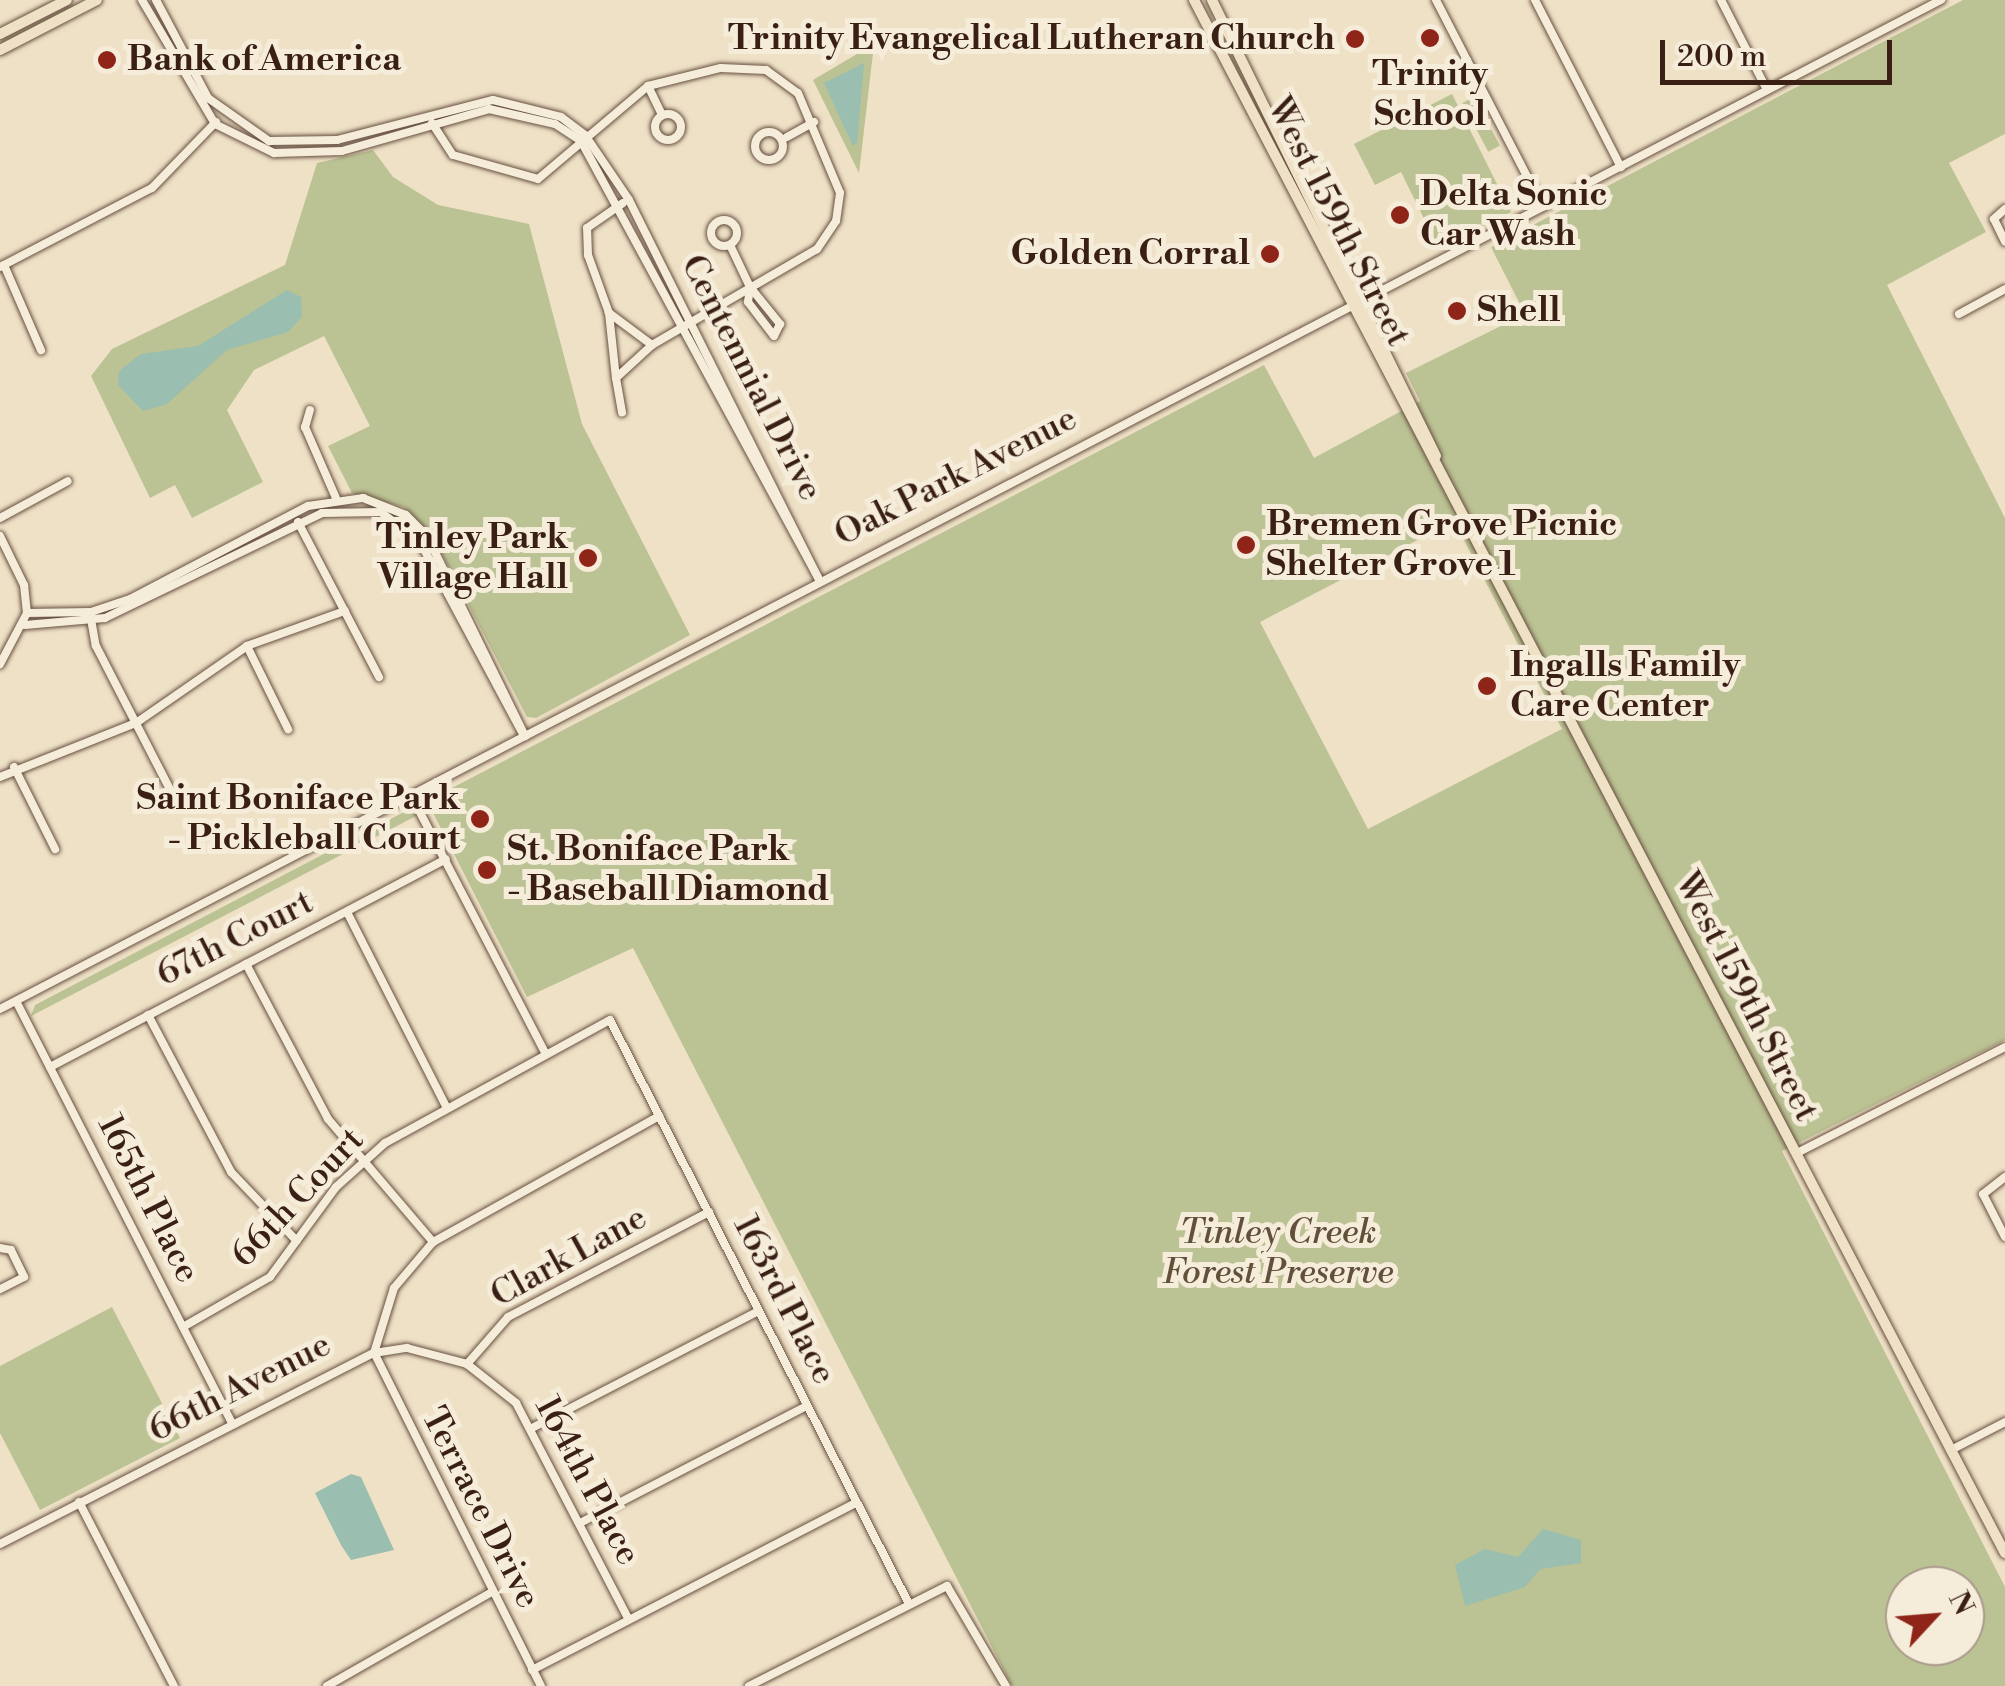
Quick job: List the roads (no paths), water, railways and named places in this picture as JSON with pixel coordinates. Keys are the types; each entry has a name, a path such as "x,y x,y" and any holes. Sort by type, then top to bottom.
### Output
{"main road":[{"path":"0,34 67,0"},
{"path":"0,50 97,0"},
{"name":"West 159th Street","path":"1194,0 2005,1553"},
{"name":"West 159th Street","path":"1212,0 1363,301 1439,466"}],"street":[{"path":"142,0 215,124 274,153 321,156 432,123 507,109 583,138"},
{"path":"42,350 2,266 152,188 222,115 156,0"},
{"path":"1436,0 1543,207"},
{"path":"1535,0 1622,167"},
{"path":"1721,0 1767,90"},
{"name":"Oak Park Avenue","path":"0,1009 412,797 819,579 1941,0"},
{"path":"432,123 453,154 538,179 561,168 583,138 648,86 710,69 766,70 793,87 836,165 836,220 811,254 686,322 652,345 616,378"},
{"path":"648,86 662,115"},
{"name":"Centennial Drive","path":"222,115 269,141 316,143 493,100 561,117 583,138 625,202 819,579"},
{"path":"786,137 755,143 751,155 762,159 786,137 814,122"},
{"path":"622,412 609,313 586,236 593,220 625,202"},
{"path":"2005,208 1994,220 2005,242"},
{"path":"730,245 750,287 748,302 766,335 778,334 765,296 750,287"},
{"path":"1959,314 2005,290"},
{"path":"609,313 652,345"},
{"path":"310,410 305,426 336,498"},
{"path":"0,518 68,481"},
{"path":"27,613 91,617 294,514 336,498 406,515 435,560 525,736"},
{"path":"24,624 91,617 170,591 331,510 381,512 435,560"},
{"path":"294,514 379,678"},
{"path":"0,536 27,613 0,664"},
{"path":"166,581 170,591"},
{"path":"0,776 14,767 136,723 247,646 344,611"},
{"path":"91,617 136,723 171,790"},
{"path":"247,646 288,729"},
{"path":"14,767 55,849"},
{"path":"412,797 546,1054"},
{"name":"67th Court","path":"50,1067 446,860"},
{"path":"346,912 446,1106"},
{"path":"246,964 328,1119 433,1242"},
{"name":"165th Place","path":"16,1000 232,1423"},
{"path":"148,1015 231,1172 298,1241"},
{"name":"66th Court","path":"183,1327 264,1282 361,1160 446,1106 610,1020"},
{"name":"163rd Place","path":"610,1020 909,1604"},
{"path":"1796,1153 2005,1047"},
{"name":"66th Avenue","path":"0,1544 374,1352 394,1288 433,1242 659,1116"},
{"path":"2005,1177 1985,1188 2005,1237"},
{"name":"Clark Lane","path":"467,1364 508,1317 709,1212"},
{"path":"0,1248 11,1250 24,1277 0,1290"},
{"path":"532,1428 759,1312"},
{"name":"164th Place","path":"374,1352 406,1348 467,1364 532,1428 628,1618"},
{"name":"Terrace Drive","path":"374,1352 541,1686"},
{"path":"580,1523 807,1406"},
{"path":"1952,1450 2005,1422"},
{"path":"79,1502 174,1686"},
{"path":"532,1670 856,1503"},
{"path":"750,1686 947,1586 957,1594 1006,1686"},
{"path":"327,1686 492,1592"}],"place":[{"name":"Trinity School","path":"1430,38"},
{"name":"Trinity Evangelical Lutheran Church","path":"1355,39"},
{"name":"Bank of America","path":"107,60"},
{"name":"Delta Sonic Car Wash","path":"1400,215"},
{"name":"Golden Corral","path":"1270,254"},
{"name":"Shell","path":"1457,311"},
{"name":"Bremen Grove Picnic Shelter Grove 1","path":"1246,545"},
{"name":"Tinley Park Village Hall","path":"588,558"},
{"name":"Ingalls Family Care Center","path":"1487,686"},
{"name":"Saint Boniface Park - Pickleball Court","path":"480,819"},
{"name":"St. Boniface Park - Baseball Diamond","path":"487,870"}],"park label":[{"name":"Tinley Creek Forest Preserve","path":"1278,1253"}]}
